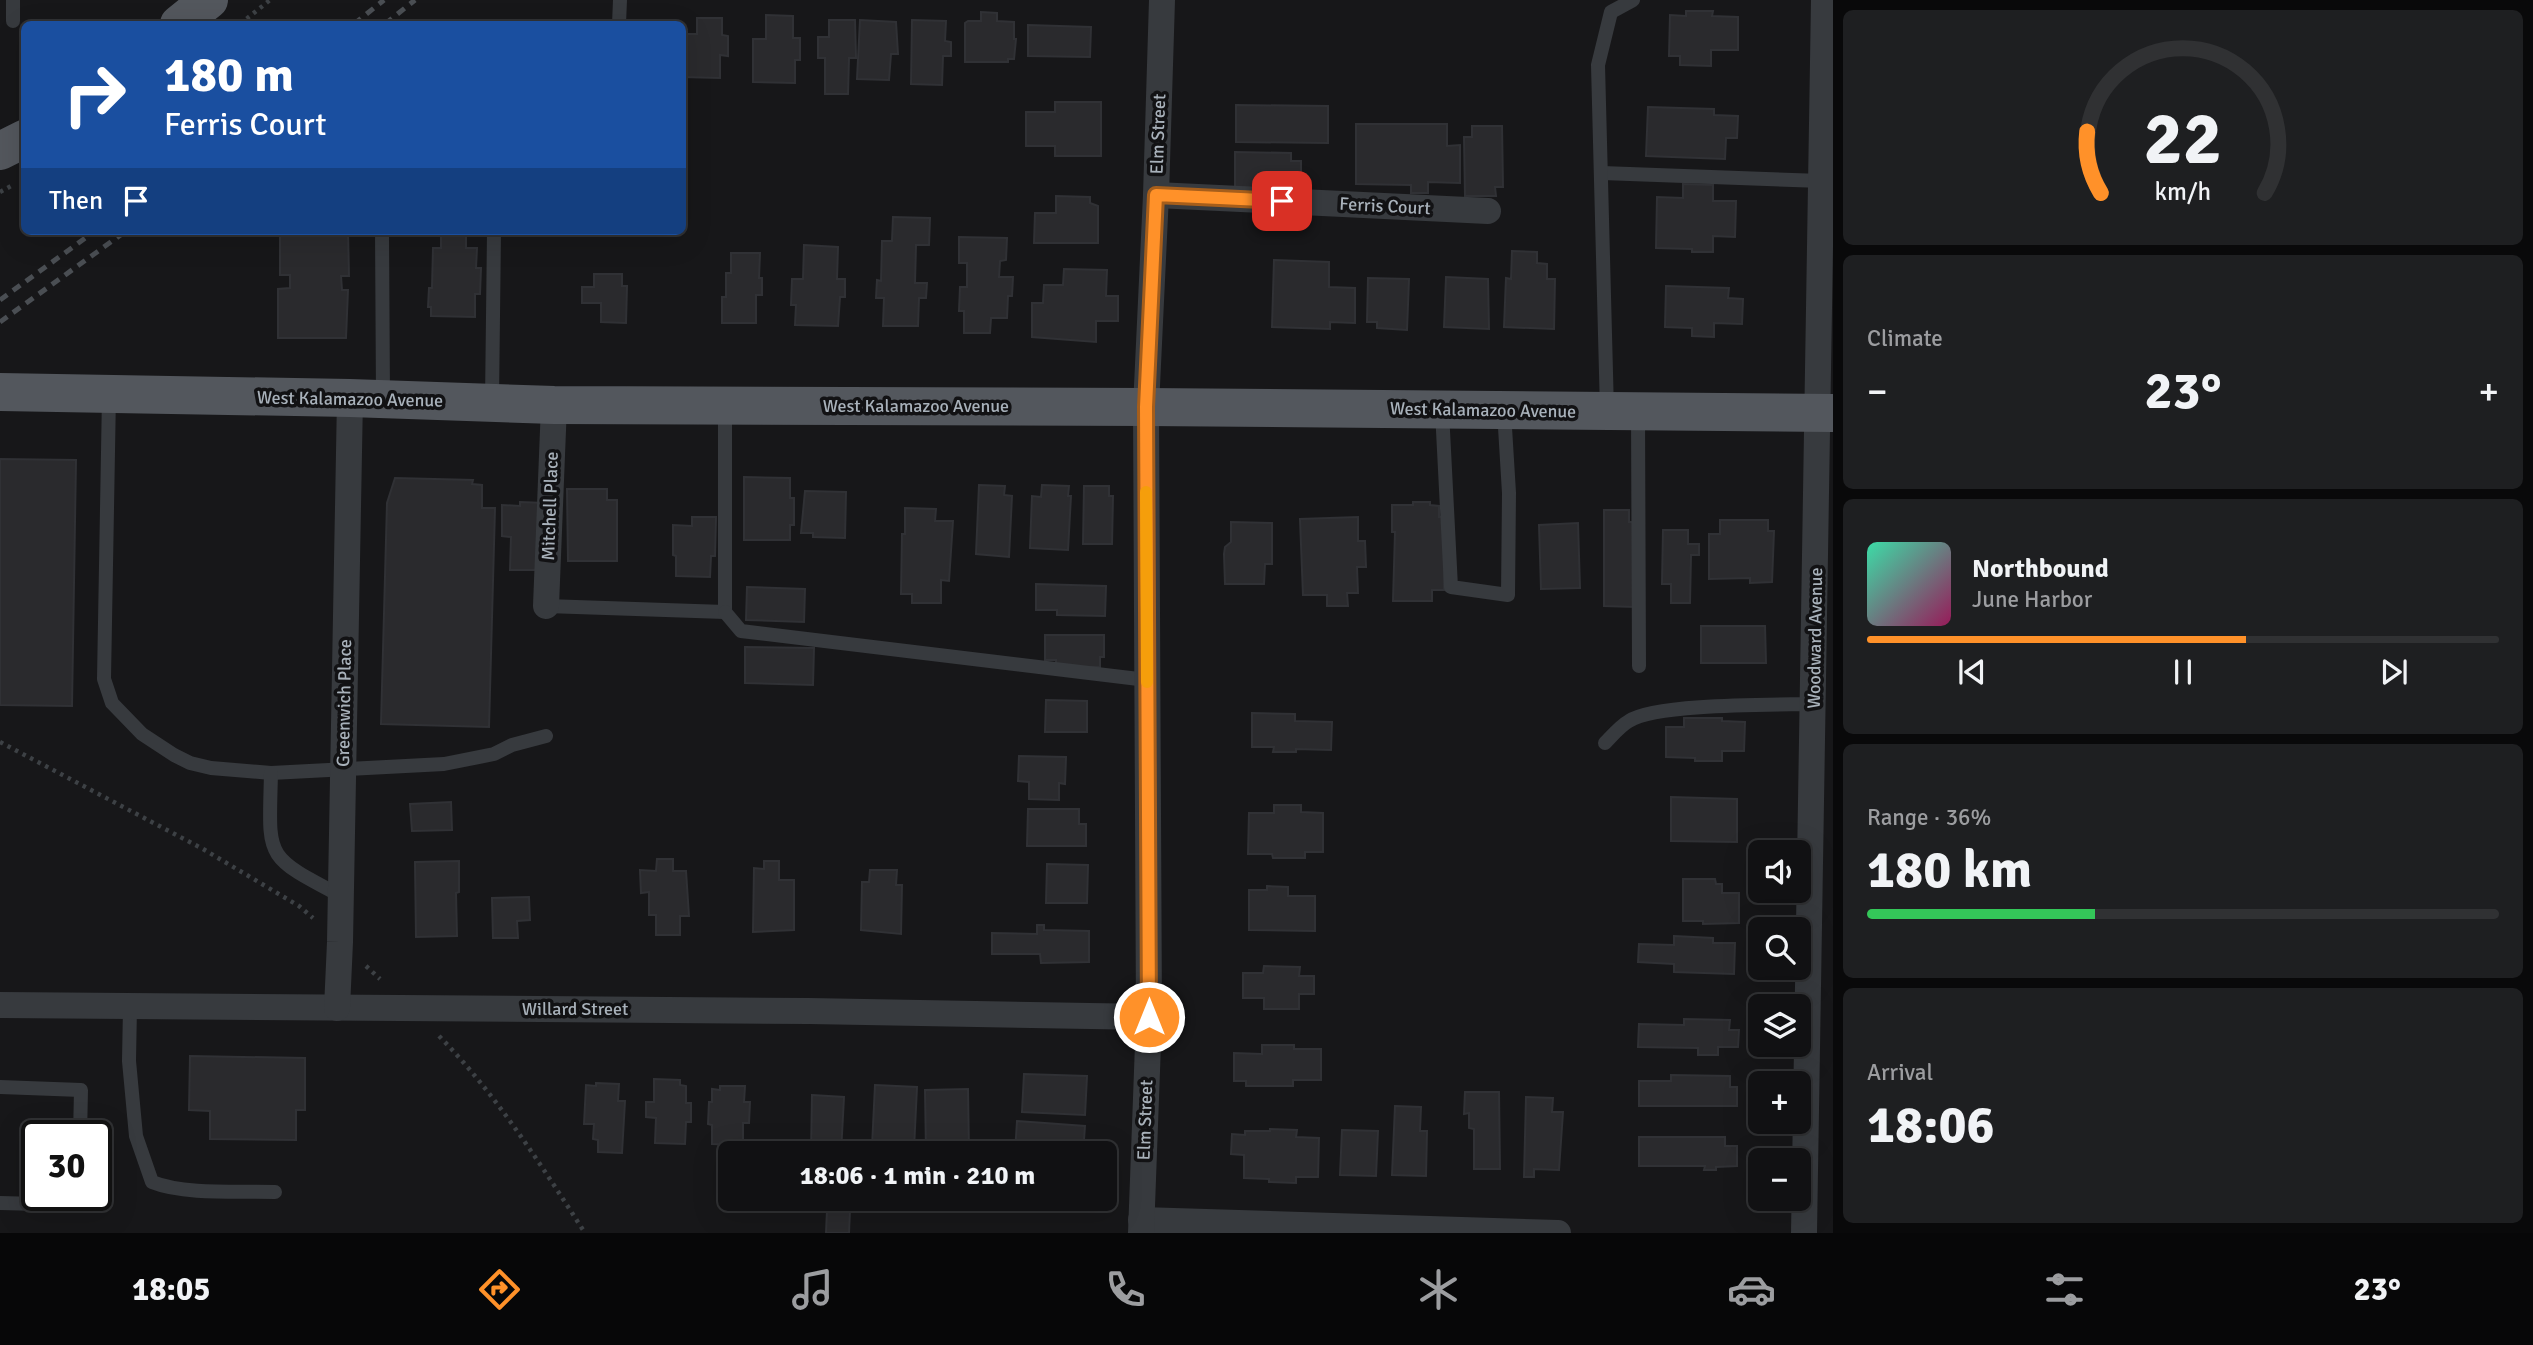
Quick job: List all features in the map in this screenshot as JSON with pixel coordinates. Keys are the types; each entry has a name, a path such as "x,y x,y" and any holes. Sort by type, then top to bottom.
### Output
{"main road":[{"path":"183,21 209,0"},
{"path":"0,151 21,140"},
{"name":"West Kalamazoo Avenue","path":"0,392 366,398 554,405 1826,413"}],"street":[{"name":"Elm Street","path":"1141,1227 1149,1017 1146,407 1162,0"},
{"name":"Woodward Avenue","path":"1804,1233 1814,704 1826,413 1824,0"},
{"name":"Ferris Court","path":"1156,195 1488,211"},
{"name":"Greenwich Place","path":"337,1008 343,769 366,398"},
{"name":"Mitchell Place","path":"546,606 554,405"},
{"name":"Willard Street","path":"0,1005 808,1011 1149,1017"},
{"path":"1141,1227 1558,1233"}],"lane":[{"path":"13,0 13,21"},
{"path":"619,21 620,0"},
{"path":"1633,0 1611,12 1598,65 1602,173 1623,411 1639,666"},
{"path":"1602,173 1825,174"},
{"path":"366,398 382,235"},
{"path":"492,403 494,235"},
{"path":"109,394 104,679 112,703 142,734 190,762 211,768 271,773 444,764 494,754 512,745 546,736"},
{"path":"725,405 725,612 741,631 1147,680"},
{"path":"1442,410 1451,587 1508,595 1509,493 1504,410"},
{"path":"546,606 725,612"},
{"path":"1605,743 1630,719 1659,712 1703,707 1814,704"},
{"path":"271,773 270,834 278,858 293,871 341,896"},
{"path":"130,1006 129,1061 136,1136 152,1182 190,1189 275,1192"},
{"path":"0,1087 81,1090 80,1120"},
{"path":"0,1203 21,1204"}],"path":[{"path":"244,21 270,0"}],"building":[{"path":"1686,11 1713,11 1712,16 1738,17 1738,50 1711,50 1711,66 1680,65 1680,56 1669,56 1670,15 1686,16"},
{"path":"981,12 997,13 997,21 1014,22 1014,59 1008,59 1008,62 965,62 965,23 981,21"},
{"path":"766,15 793,16 793,38 800,38 800,60 795,60 795,83 753,82 753,39 766,39"},
{"path":"697,18 722,18 722,35 728,36 728,56 720,55 720,78 686,77 686,34 697,34"},
{"path":"829,20 855,20 856,58 849,58 848,94 825,94 825,58 818,58 818,37 829,37"},
{"path":"860,20 896,22 898,54 891,54 889,80 857,79"},
{"path":"912,20 946,21 945,41 951,42 951,56 943,56 942,85 911,84"},
{"path":"1028,25 1091,27 1090,57 1028,56"},
{"path":"1055,102 1101,102 1101,156 1055,156 1055,146 1026,146 1026,112 1055,112"},
{"path":"1236,105 1328,106 1328,143 1236,142"},
{"path":"1648,107 1714,109 1714,115 1738,116 1737,138 1726,138 1725,159 1646,156"},
{"path":"1356,124 1447,124 1447,146 1460,145 1460,183 1428,182 1428,193 1411,193 1411,185 1356,184"},
{"path":"1472,126 1502,126 1503,187 1495,187 1496,196 1465,196 1464,137 1472,137"},
{"path":"1235,152 1291,153 1291,161 1301,161 1301,180 1292,180 1292,190 1235,189"},
{"path":"1683,184 1713,185 1713,201 1736,201 1735,237 1713,236 1713,252 1656,248 1657,197 1683,198"},
{"path":"1056,196 1090,197 1090,203 1098,206 1098,243 1034,243 1035,213 1056,213"},
{"path":"893,217 930,218 929,245 916,245 915,283 927,283 926,298 919,298 918,326 883,326 884,298 876,298 877,280 881,281 882,241 892,241"},
{"path":"280,235 348,235 349,276 341,276 342,290 348,290 346,338 278,338 278,289 290,288 290,275 280,275"},
{"path":"441,235 466,235 466,248 477,248 476,268 481,268 480,294 475,294 475,317 431,316 431,307 428,307 429,288 432,288 433,248 441,248"},
{"path":"959,237 1007,238 1006,260 1000,261 999,277 1013,277 1012,296 1008,296 1007,318 991,318 990,333 964,333 964,311 959,311 960,287 967,287 967,263 959,263"},
{"path":"804,245 838,247 837,279 845,279 845,297 840,297 838,326 795,325 796,305 791,305 792,279 803,279"},
{"path":"1512,251 1537,252 1537,263 1547,264 1547,279 1555,279 1554,329 1504,327 1506,278 1511,279"},
{"path":"731,253 760,253 759,278 762,278 762,295 756,295 756,323 722,323 722,297 726,297 726,273 731,273"},
{"path":"1274,260 1329,262 1329,287 1355,288 1355,323 1330,322 1330,329 1272,327"},
{"path":"1064,269 1107,270 1106,296 1118,296 1118,321 1096,321 1096,342 1032,337 1032,303 1043,303 1044,285 1063,285"},
{"path":"594,274 622,274 622,286 627,286 626,323 601,322 601,303 582,303 582,287 594,287"},
{"path":"1446,277 1488,279 1489,329 1444,327"},
{"path":"1368,278 1409,279 1407,330 1377,328 1377,322 1367,322"},
{"path":"1666,286 1729,288 1728,298 1743,299 1742,324 1714,323 1714,337 1692,336 1692,328 1665,327"},
{"path":"0,459 76,460 72,706 0,705"},
{"path":"744,477 790,478 790,498 794,498 794,525 790,525 790,540 744,540"},
{"path":"395,478 473,480 472,484 482,485 482,508 495,508 489,727 381,724 387,503"},
{"path":"979,485 1005,486 1004,495 1012,496 1009,557 976,554"},
{"path":"1042,485 1069,486 1068,496 1071,496 1068,550 1030,548 1032,496 1041,497"},
{"path":"1084,486 1109,486 1109,496 1113,496 1112,544 1083,544"},
{"path":"567,489 607,489 607,500 617,500 617,561 568,561"},
{"path":"805,491 846,492 845,538 813,537 813,533 801,533"},
{"path":"520,502 545,503 541,570 510,570 511,537 502,536 502,505 520,506"},
{"path":"1413,502 1430,502 1430,505 1439,506 1439,517 1445,516 1444,590 1432,590 1432,601 1393,601 1395,532 1392,532 1392,505 1413,505"},
{"path":"905,508 936,509 935,521 953,521 949,581 941,580 941,603 912,603 912,594 901,594"},
{"path":"1604,510 1629,510 1629,522 1635,522 1635,607 1604,606"},
{"path":"692,517 716,517 715,556 711,556 710,577 676,576 673,525 692,526"},
{"path":"1358,517 1358,541 1365,541 1366,567 1357,567 1358,593 1347,593 1348,606 1327,606 1327,595 1303,595 1300,519"},
{"path":"1720,520 1768,520 1768,531 1774,531 1772,582 1750,583 1750,578 1709,579 1709,534 1720,534"},
{"path":"1231,522 1272,523 1272,564 1265,564 1264,584 1225,584 1224,554 1225,547 1231,542"},
{"path":"1578,523 1580,588 1541,589 1539,525"},
{"path":"1663,530 1688,530 1688,544 1699,544 1699,555 1691,555 1690,603 1671,603 1671,584 1662,584"},
{"path":"1036,584 1106,586 1105,616 1057,615 1057,610 1036,610"},
{"path":"747,587 805,589 804,622 746,620"},
{"path":"1701,626 1765,626 1766,663 1701,663"},
{"path":"1045,635 1104,635 1104,657 1100,657 1100,667 1056,667 1056,660 1045,660"},
{"path":"745,647 814,648 813,685 745,683"},
{"path":"1046,700 1087,701 1087,732 1045,732"},
{"path":"1252,713 1295,714 1295,721 1332,722 1331,750 1296,749 1296,752 1273,752 1274,747 1252,747"},
{"path":"1684,718 1722,718 1722,721 1745,722 1744,751 1722,751 1722,761 1666,757 1666,727 1684,727"},
{"path":"1019,756 1066,757 1065,784 1059,783 1059,800 1029,799 1029,782 1018,781"},
{"path":"1671,797 1737,799 1737,842 1671,841"},
{"path":"451,802 452,830 412,831 410,804"},
{"path":"1274,805 1301,805 1301,812 1323,813 1323,852 1305,852 1305,858 1273,858 1272,854 1248,854 1249,813 1274,813"},
{"path":"1028,809 1079,809 1079,824 1086,824 1086,846 1027,846"},
{"path":"657,859 673,859 673,871 686,871 689,916 680,916 680,935 656,935 656,915 649,915 649,892 641,893 640,870 656,871"},
{"path":"459,861 459,892 456,893 457,936 416,937 415,862"},
{"path":"764,861 779,861 779,880 794,880 794,930 753,932 754,868 764,869"},
{"path":"1047,864 1088,865 1087,903 1046,903"},
{"path":"870,870 897,870 896,885 902,885 901,934 861,930 862,882 869,882"},
{"path":"1683,879 1715,879 1716,884 1722,884 1722,893 1739,893 1739,923 1703,924 1703,921 1683,921"},
{"path":"1267,886 1288,887 1288,896 1315,896 1315,931 1249,930 1249,890 1267,890"},
{"path":"529,897 530,920 517,921 518,938 493,938 492,898"},
{"path":"1037,925 1044,925 1044,930 1089,931 1089,962 1041,963 1040,954 992,954 992,933 1037,934"},
{"path":"1674,936 1713,938 1713,943 1735,943 1734,974 1674,972 1674,964 1638,962 1639,944 1674,945"},
{"path":"1264,966 1300,967 1299,976 1314,976 1314,994 1299,994 1299,1009 1264,1009 1264,998 1243,998 1243,973 1263,973"},
{"path":"1684,1019 1730,1020 1729,1030 1739,1030 1738,1047 1718,1047 1718,1055 1698,1055 1698,1048 1638,1047 1639,1024 1684,1025"},
{"path":"1262,1045 1294,1045 1294,1049 1321,1049 1321,1080 1293,1080 1293,1086 1246,1086 1246,1081 1234,1081 1234,1053 1262,1054"},
{"path":"190,1056 305,1058 305,1110 296,1110 296,1140 210,1139 210,1111 189,1110"},
{"path":"1024,1074 1087,1076 1085,1115 1022,1112"},
{"path":"1671,1075 1730,1076 1730,1087 1737,1087 1737,1106 1639,1106 1639,1081 1671,1081"},
{"path":"654,1079 680,1080 680,1085 686,1086 686,1103 691,1103 691,1122 686,1122 685,1144 655,1143 656,1118 646,1117 646,1102 654,1102"},
{"path":"596,1083 619,1084 618,1101 625,1101 622,1153 598,1152 598,1140 593,1139 594,1124 584,1124 586,1085 596,1086"},
{"path":"875,1085 917,1087 914,1141 872,1141"},
{"path":"720,1086 745,1086 744,1102 750,1102 749,1123 743,1123 743,1141 718,1141 718,1144 712,1144 712,1125 708,1124 709,1102 712,1102 712,1089 720,1090"},
{"path":"968,1089 969,1141 926,1141 925,1090"},
{"path":"1465,1092 1499,1092 1500,1169 1474,1169 1474,1129 1469,1128 1469,1113 1464,1114"},
{"path":"812,1095 844,1097 842,1141 811,1141"},
{"path":"1526,1097 1553,1098 1552,1112 1563,1112 1559,1170 1534,1169 1534,1177 1524,1177"},
{"path":"1395,1106 1421,1107 1420,1131 1427,1131 1426,1176 1392,1175"},
{"path":"1017,1121 1085,1126 1084,1141 1016,1141"},
{"path":"1297,1130 1296,1137 1319,1138 1318,1177 1296,1177 1296,1183 1244,1178 1244,1155 1231,1154 1232,1134 1245,1135 1245,1131"},
{"path":"1342,1130 1378,1131 1376,1176 1340,1175"},
{"path":"1639,1137 1725,1137 1725,1146 1737,1146 1737,1166 1704,1170 1705,1166 1639,1166"},
{"path":"827,1211 850,1211 849,1233 826,1233"}],"railway":[{"path":"358,21 384,0"},
{"path":"389,21 415,0"},
{"path":"0,300 89,235"},
{"path":"0,322 120,235"}],"slow traffic":[{"path":"1146,492 1147,682"}],"route":[{"path":"1149,1017 1146,407 1156,195 1282,201"}]}
